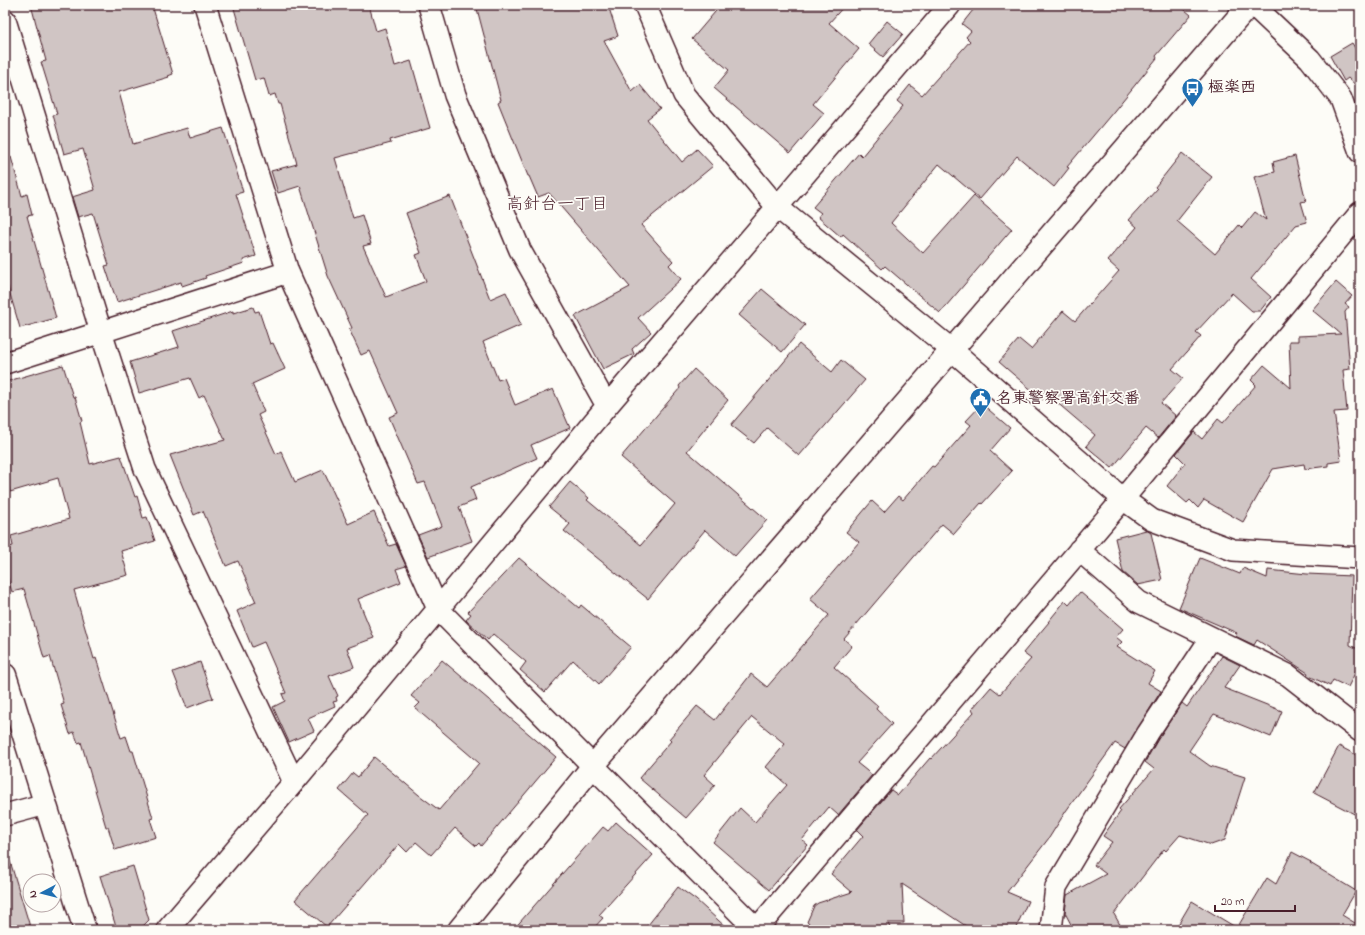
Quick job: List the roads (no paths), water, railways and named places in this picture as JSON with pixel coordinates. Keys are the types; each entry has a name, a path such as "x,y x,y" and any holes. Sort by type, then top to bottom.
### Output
{"street":[{"path":"205,5 288,272 438,609 756,930 1123,499 1360,213"},
{"path":"429,5 455,95 520,250 607,406"},
{"path":"645,5 684,95 777,207 952,350 1123,499 1152,520 1233,550 1360,558"},
{"path":"167,930 294,782 607,406 950,5"},
{"path":"459,930 593,766 1249,5"},
{"path":"1253,5 1310,59 1341,99 1360,152"},
{"path":"5,20 101,332 145,469 294,782"},
{"path":"5,363 288,272"},
{"path":"1079,550 1138,602 1288,675 1360,731"},
{"path":"1051,930 1056,887 1148,733 1211,638"},
{"path":"5,675 85,930"},
{"path":"5,815 46,804"}],"place":[{"name":"極楽西","path":"1193,108"},
{"name":"名東警察署高針交番","path":"980,418"}],"district":[{"name":"高針台一丁目","path":"557,204"}]}
